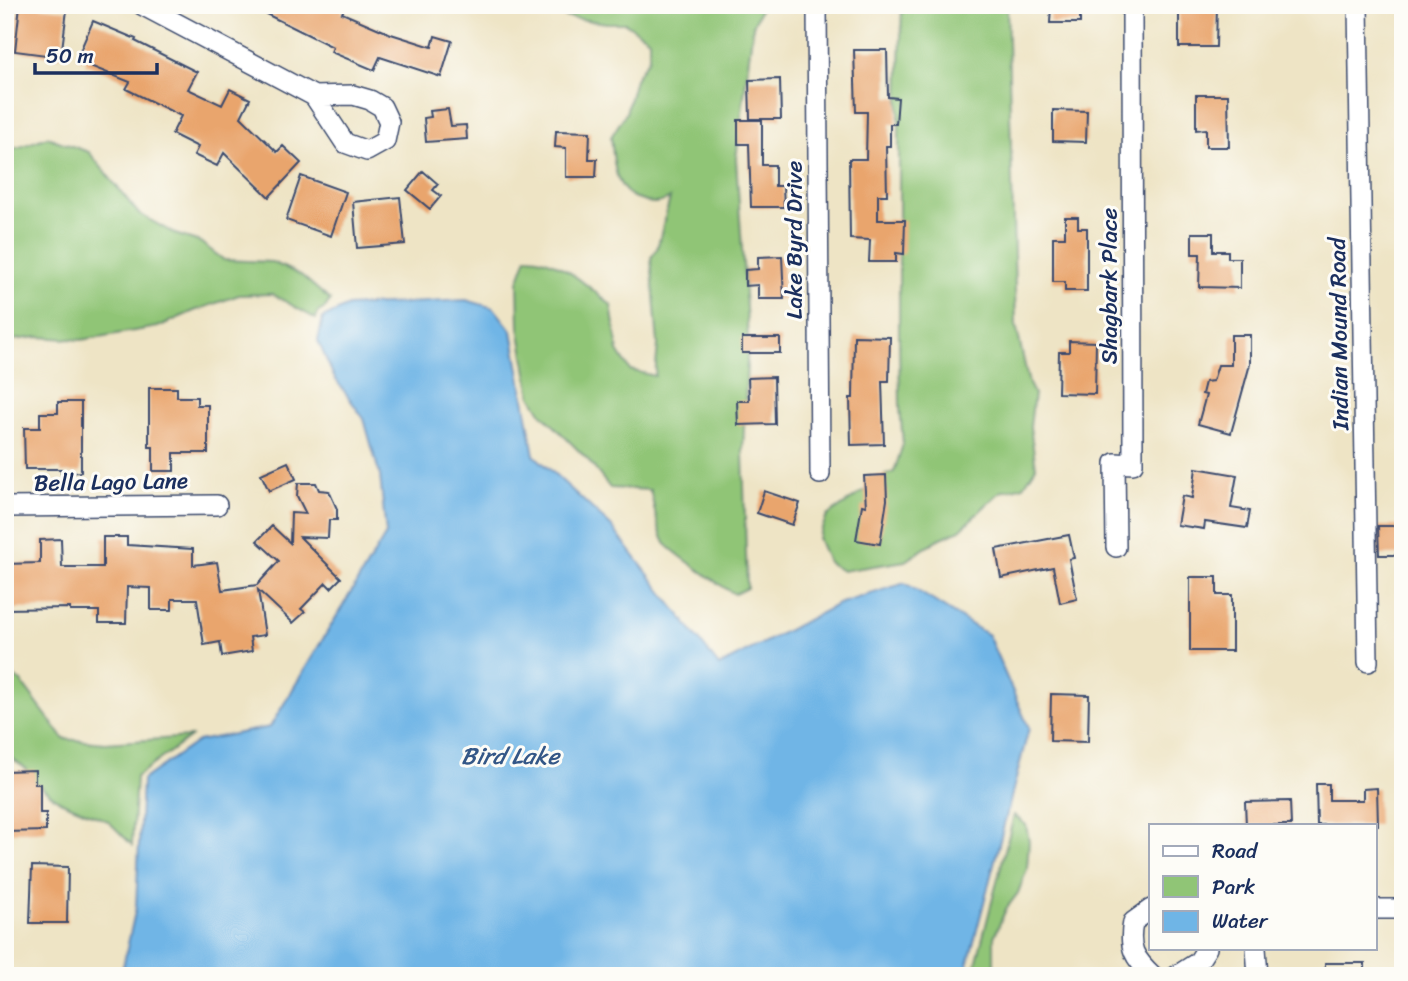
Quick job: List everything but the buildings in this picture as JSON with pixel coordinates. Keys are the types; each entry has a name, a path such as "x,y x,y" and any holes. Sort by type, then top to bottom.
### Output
{"street":[{"path":"142,5 314,96"},
{"name":"Lake Byrd Drive","path":"817,5 820,474"},
{"name":"Shagbark Place","path":"1116,547 1115,463 1133,464 1132,5"},
{"name":"Indian Mound Road","path":"1358,5 1368,662"},
{"name":"Bella Lago Lane","path":"5,507 217,505"},
{"path":"1376,909 1403,909"},
{"path":"1149,910 1133,922 1130,938 1135,957 1153,976"},
{"path":"1176,976 1198,962 1205,950"},
{"path":"1256,950 1258,976"}],"green space":[{"path":"554,5 762,5 753,26 736,159 748,338 743,452 747,588 735,594 665,543 650,490 610,488 588,460 542,414 531,396 519,327 518,282 527,257 539,258 561,267 611,305 618,351 630,370 655,376 658,345 651,258 657,249 670,198 656,203 642,201 623,188 616,170 611,137 626,113 635,79 649,58 649,39 625,23 565,17"},
{"path":"902,5 1007,5 1016,325 1029,384 1034,394 1030,427 1036,467 1024,486 1000,492 960,530 939,539 905,561 842,571 828,562 818,538 827,516 864,491 879,487 885,475 894,472 903,444 899,342 899,98"},
{"path":"47,137 89,152 138,213 175,234 200,242 224,260 272,262 301,275 330,300 325,308 317,313 316,319 272,294 239,295 158,327 81,340 39,337 5,341 5,150"},
{"path":"5,668 21,682 64,739 105,743 190,737 136,777 132,845 108,821 60,801 36,783 24,767 5,753"},
{"path":"1014,815 1026,825 1029,841 1027,869 1018,893 1006,909 994,937 994,976 973,976"}],"water":[{"name":"Bird Lake","path":"466,300 494,308 512,331 534,455 611,526 719,666 838,604 905,583 988,635 1029,728 965,976 121,976 136,907 142,780 198,741 270,727 386,534 380,476 364,419 334,377 318,341 323,318 348,306"}]}
